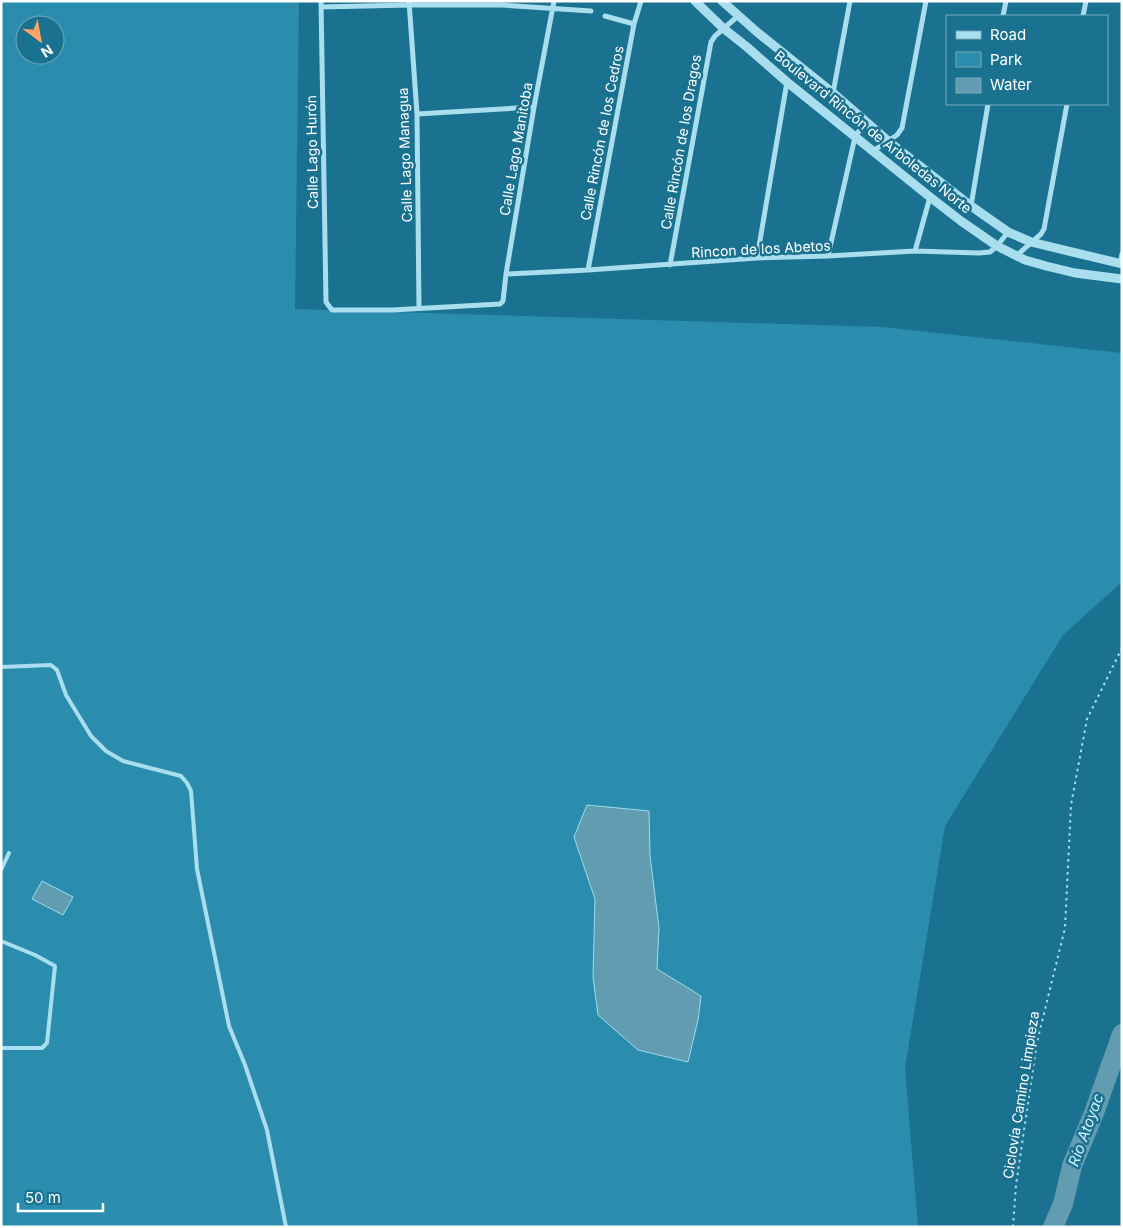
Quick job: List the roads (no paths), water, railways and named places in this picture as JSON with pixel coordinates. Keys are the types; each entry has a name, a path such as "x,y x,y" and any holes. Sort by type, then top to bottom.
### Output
{"street":[{"name":"Calle Lago Manitoba","path":"419,308 500,304 502,302 534,107 554,1"},
{"name":"Calle Rincón de los Cedros","path":"588,270 634,24 641,1"},
{"name":"Boulevard Rincón de Arboledas Norte","path":"695,1 723,28 786,82 872,152 961,221 997,246 1016,256 1046,266 1075,273 1122,280"},
{"name":"Boulevard Rincón de Arboledas Norte","path":"722,1 888,141 971,206 1008,232 1031,242 1121,264"},
{"path":"833,93 850,1"},
{"path":"872,152 897,135 902,128 926,1"},
{"path":"1003,15 1006,1"},
{"path":"1083,15 1086,1"},
{"name":"Calle Lago Managua","path":"409,3 417,114 419,308"},
{"path":"321,4 502,3 591,11"},
{"name":"Calle Lago Hurón","path":"321,4 326,302 332,310 419,308"},
{"path":"604,16 634,24"},
{"name":"Calle Rincón de los Dragos","path":"670,265 711,42 723,28 738,16"},
{"path":"747,47 757,32"},
{"path":"757,258 786,82"},
{"path":"971,206 988,105"},
{"path":"1016,256 1041,234 1044,229 1067,105"},
{"path":"417,114 534,107"},
{"path":"828,256 855,137 865,122"},
{"path":"915,252 930,197"},
{"path":"997,246 1008,232"},
{"name":"Rincon de los Abetos","path":"506,274 757,258 915,252 979,253 990,252 997,246"},
{"path":"1121,264 1122,254"}],"lane":[{"path":"1,667 51,665 57,670 66,695 91,736 106,751 123,761 181,776 187,783 190,791 197,869 229,1026 245,1065 267,1130 286,1227"},
{"path":"1,870 9,853"},
{"path":"1,941 35,955 55,966 47,1043 42,1048 2,1048 1,1052"}],"water":[{"path":"587,805 649,811 650,856 659,928 657,969 701,996 698,1020 688,1062 638,1050 598,1015 593,977 595,899 574,837"},
{"path":"42,881 73,897 63,915 32,899"}],"waterway":[{"name":"Río Atoyac","path":"1053,1227 1063,1204 1072,1166 1094,1113 1122,1034"}]}
